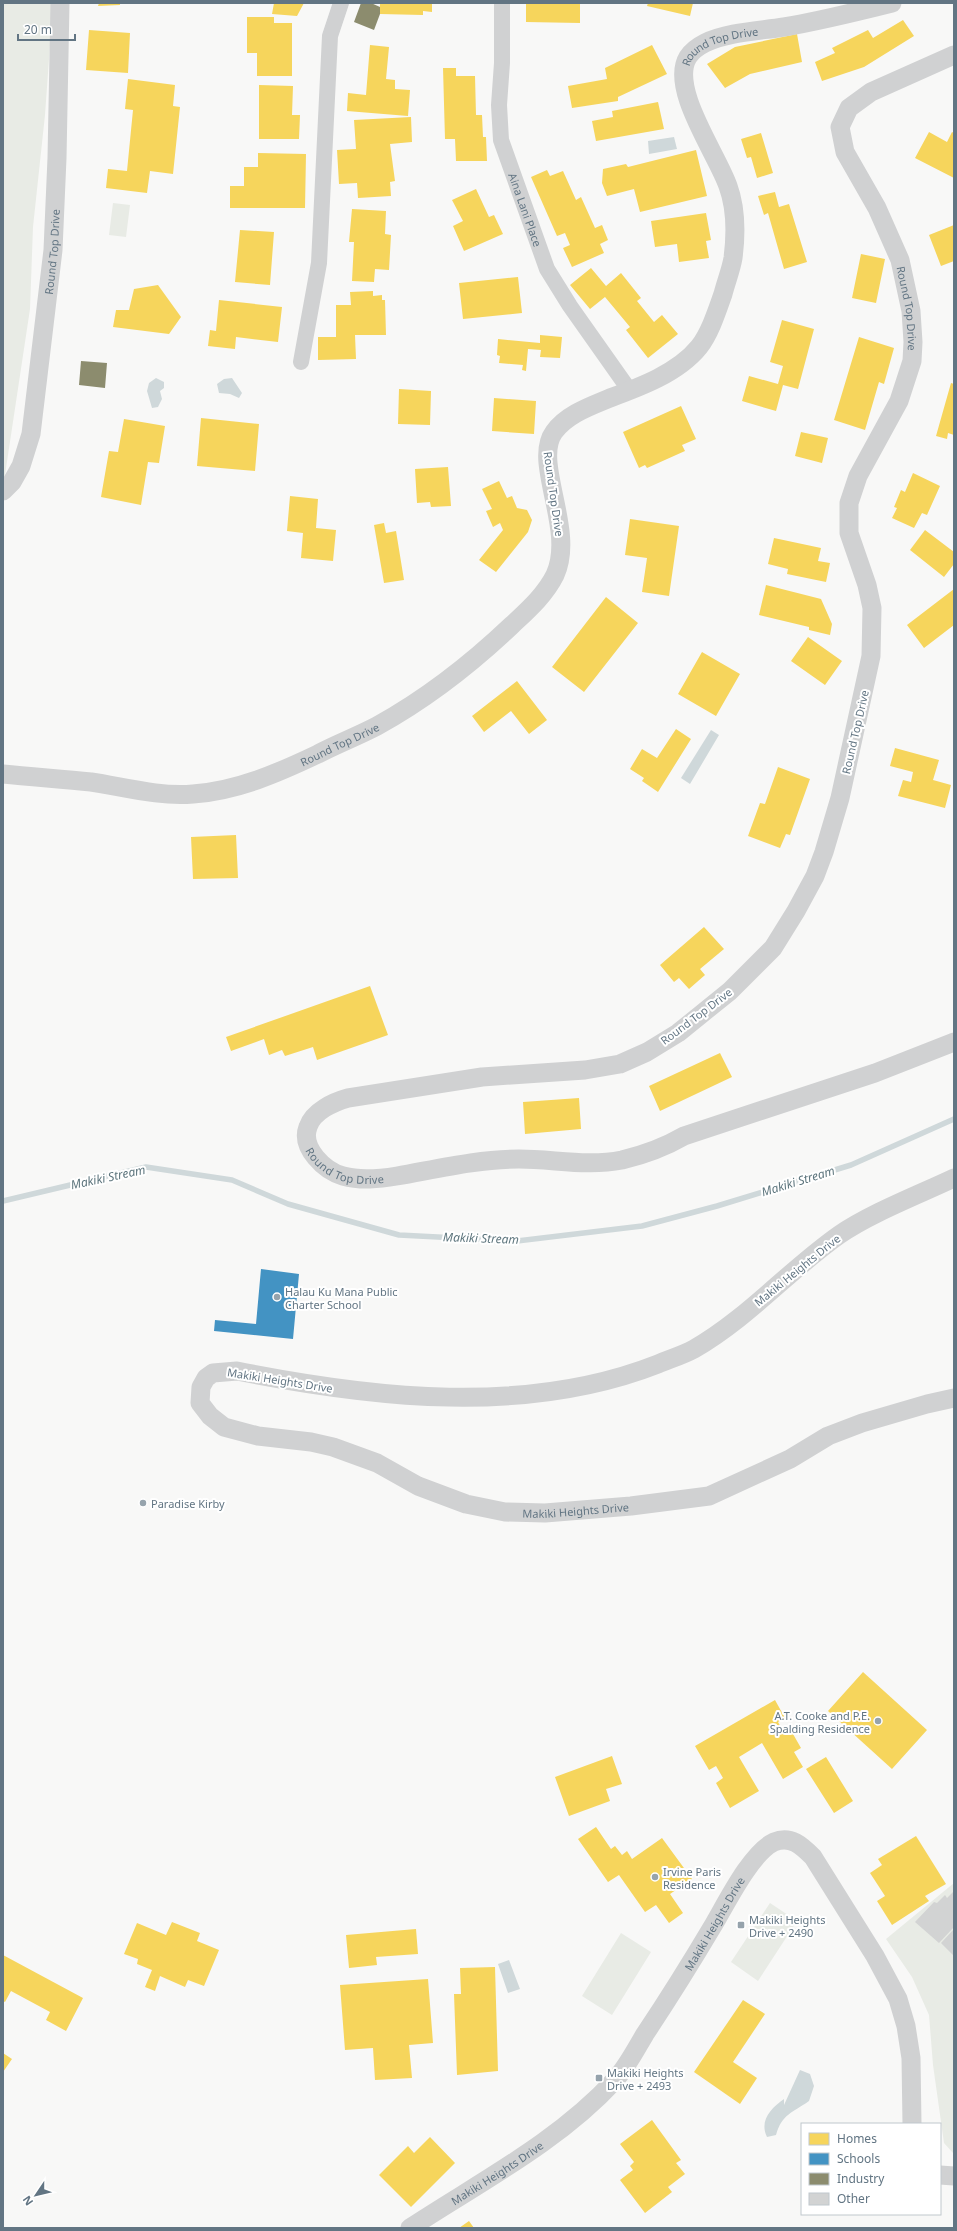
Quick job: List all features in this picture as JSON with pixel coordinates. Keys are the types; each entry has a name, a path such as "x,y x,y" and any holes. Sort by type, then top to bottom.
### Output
{"street":[{"name":"Round Top Drive","path":"3,491 12,482 21,466 30,434 53,250 60,3"},
{"path":"301,362 319,263 330,36 341,3"},
{"name":"Aina Lani Place","path":"502,3 502,63 499,105 501,140 547,269 570,306 630,391"},
{"name":"Round Top Drive","path":"3,774 91,782 150,792 189,795 224,790 264,777 378,725 446,682 487,649 543,594 556,572 561,552 558,508 548,467 548,445 554,431 568,418 588,407 630,391 658,377 688,358 699,347 719,304 732,260 735,225 730,190 686,94 683,73 686,59 704,43 716,39 803,23 892,3"},
{"name":"Round Top Drive","path":"954,55 871,92 849,108 840,127 845,152 877,208 900,260 911,311 913,342 912,361 899,401 855,483 849,503 849,534 867,584 872,608 871,656 857,725 826,845 815,876 796,911 773,948 730,991 678,1033 647,1052 620,1064 585,1070 482,1077 348,1098 335,1102 316,1116 307,1127 308,1144 328,1170 343,1176 371,1180 489,1160 520,1159 576,1164 622,1160 667,1146 684,1136 875,1073 954,1042"},
{"name":"Makiki Heights Drive","path":"954,1178 888,1209 839,1235 727,1327 693,1350 615,1379 547,1392 443,1397 344,1389 237,1371 222,1371 213,1373 206,1378 201,1387 200,1404 210,1416 224,1427 238,1432 311,1442 333,1447 377,1463 418,1486 466,1504 505,1512 545,1513 631,1506 709,1496 790,1460 828,1436 920,1406 954,1398"},
{"name":"Makiki Heights Drive","path":"410,2228 489,2179 554,2134 597,2099 617,2078 698,1951 739,1880 766,1848 775,1842 786,1840 801,1844 813,1857 875,1956 898,1999 906,2026 911,2058 912,2123"},
{"path":"941,2175 954,2176"}],"shaded area":[{"path":"3,3 53,3 45,115 33,227 30,309 3,488"},
{"path":"674,137 677,149 649,154 648,141"},
{"path":"113,203 130,205 126,237 109,235"},
{"path":"156,378 164,382 164,388 160,391 162,399 158,407 152,408 147,391 149,383"},
{"path":"232,378 242,393 239,398 230,394 219,393 217,384 224,379"},
{"path":"711,730 719,735 690,784 681,778"},
{"path":"954,1883 953,2153 944,2143 933,2065 929,2015 912,1977 886,1939"},
{"path":"770,1903 797,1921 758,1981 731,1962"},
{"path":"621,1933 651,1952 612,2015 582,1996"},
{"path":"509,1960 520,1989 508,1993 498,1964"},
{"path":"800,2070 810,2074 814,2086 809,2101 785,2118 778,2128 776,2135 767,2137 764,2126 765,2120 775,2106 784,2099 784,2105"}],"building: Homes":[{"path":"99,3 120,3 120,5 98,6"},
{"path":"274,3 304,3 297,16 272,14"},
{"path":"380,3 432,3 432,12 423,11 423,15 380,14"},
{"path":"526,3 580,3 580,23 526,22"},
{"path":"648,3 693,3 690,16 647,6"},
{"path":"247,17 274,17 274,23 292,23 292,76 257,76 257,53 247,53"},
{"path":"903,20 914,36 864,67 822,81 815,62 835,53 832,48 868,30 873,38"},
{"path":"89,30 130,33 128,73 86,70"},
{"path":"797,34 802,62 750,74 725,88 707,64 735,47"},
{"path":"370,45 389,47 386,79 395,80 395,89 410,90 408,116 347,111 348,93 366,95"},
{"path":"652,45 667,74 618,97 618,101 572,108 568,86 607,79 605,68"},
{"path":"443,68 456,68 456,76 475,76 476,115 482,115 483,137 486,137 487,161 456,161 455,139 445,139"},
{"path":"128,79 175,85 173,106 180,107 173,174 150,171 147,193 106,188 108,169 127,171 133,110 125,109"},
{"path":"259,85 293,86 292,115 300,115 299,139 259,139"},
{"path":"658,102 664,129 596,141 592,121 613,117 612,111"},
{"path":"411,117 412,142 390,144 395,181 390,182 391,196 358,198 357,183 339,184 337,150 356,149 354,120"},
{"path":"929,132 947,142 952,132 954,133 954,178 915,158"},
{"path":"761,133 773,173 757,178 751,157 747,158 741,139"},
{"path":"696,150 707,196 640,212 634,189 607,196 602,183 603,169 626,164 628,167"},
{"path":"258,153 306,154 305,208 230,208 230,186 244,186 244,167 258,167"},
{"path":"547,170 550,176 563,171 576,200 581,197 595,228 602,225 608,240 600,244 604,253 572,267 563,248 570,245 565,233 557,236 531,177"},
{"path":"476,189 489,217 494,215 503,234 464,251 453,226 463,221 452,200"},
{"path":"775,192 779,207 789,204 807,262 784,269 768,213 764,215 758,196"},
{"path":"352,209 386,211 385,234 391,235 389,270 375,269 374,282 352,281 354,242 349,242"},
{"path":"706,213 711,240 706,241 709,258 679,262 677,244 655,247 651,221"},
{"path":"954,225 954,261 941,266 929,235"},
{"path":"240,230 274,232 270,285 235,282"},
{"path":"861,254 885,259 876,303 852,298"},
{"path":"591,268 606,286 621,273 641,298 637,301 654,322 662,315 678,334 648,358 626,330 630,327 605,297 590,309 570,285"},
{"path":"518,277 522,313 463,319 459,283"},
{"path":"158,285 181,317 169,334 113,327 116,310 129,310 134,289"},
{"path":"373,291 373,296 382,295 382,300 385,300 386,335 355,335 356,359 318,360 318,337 336,337 336,305 351,305 350,292"},
{"path":"219,300 282,307 278,342 236,337 235,349 208,346 210,330 216,331"},
{"path":"782,320 814,329 798,389 783,385 776,411 742,401 749,376 778,384 783,366 770,362"},
{"path":"540,335 562,337 560,358 540,357 541,350 528,349 526,371 522,370 523,365 499,363 500,356 497,355 498,339 540,343"},
{"path":"859,337 894,348 884,384 879,382 865,430 834,420"},
{"path":"951,383 954,384 954,435 948,433 947,439 936,436"},
{"path":"399,389 431,391 430,425 398,424"},
{"path":"494,398 536,401 534,434 492,431"},
{"path":"681,406 696,439 682,445 685,451 647,468 645,465 639,468 623,432"},
{"path":"201,418 259,424 255,471 197,466"},
{"path":"124,419 165,426 159,463 148,462 141,505 101,497 109,451 118,452"},
{"path":"801,432 828,438 822,463 795,456"},
{"path":"448,467 451,506 431,507 430,502 417,503 415,469"},
{"path":"913,473 940,486 927,515 922,513 914,528 892,518 897,508 894,507 901,490 905,492"},
{"path":"499,481 507,498 512,496 517,508 527,510 532,520 528,532 496,572 479,560 503,530 500,523 493,527 486,511 492,509 482,489"},
{"path":"290,496 318,499 316,528 336,530 333,561 301,558 303,533 287,531"},
{"path":"630,519 679,526 669,596 642,592 647,558 625,555"},
{"path":"384,523 386,533 396,531 404,580 384,583 374,525"},
{"path":"925,530 954,552 954,564 944,577 910,550"},
{"path":"774,538 821,548 818,561 830,563 826,582 787,574 788,569 768,564"},
{"path":"766,585 821,599 832,624 830,635 809,630 809,627 759,615"},
{"path":"954,589 954,625 924,648 907,625"},
{"path":"606,597 638,623 584,692 552,667"},
{"path":"808,637 842,661 825,685 791,661"},
{"path":"702,652 740,674 716,716 678,694"},
{"path":"517,681 547,720 529,734 511,711 484,732 472,716"},
{"path":"676,729 691,739 658,792 642,781 644,778 630,769 642,749 657,758"},
{"path":"895,748 939,760 933,780 951,785 945,808 898,796 903,780 911,782 913,772 890,766"},
{"path":"778,767 810,779 790,835 786,834 780,848 748,836 760,803 765,804"},
{"path":"236,835 238,878 193,879 191,837"},
{"path":"704,927 724,949 700,969 705,975 689,989 679,978 674,982 660,965"},
{"path":"370,986 388,1035 317,1060 313,1047 285,1056 282,1050 269,1055 264,1039 231,1051 226,1037"},
{"path":"720,1053 732,1077 660,1111 649,1086"},
{"path":"579,1098 581,1129 525,1134 523,1102"},
{"name":"A.T. Cooke and P.E. Spalding Residence","path":"863,1672 927,1730 892,1769 828,1711"},
{"path":"775,1700 785,1718 778,1722 783,1731 789,1727 801,1748 794,1752 803,1767 783,1779 762,1743 739,1757 759,1791 730,1808 716,1783 723,1778 716,1766 709,1770 695,1746"},
{"path":"612,1756 622,1784 606,1789 610,1801 569,1816 555,1777"},
{"path":"826,1757 853,1801 834,1813 806,1769"},
{"name":"Irvine Paris Residence","path":"596,1827 611,1849 615,1846 622,1855 627,1851 632,1859 662,1838 692,1879 670,1894 683,1913 669,1923 656,1905 645,1912 619,1875 608,1882 578,1839"},
{"path":"916,1836 946,1884 925,1896 929,1901 892,1925 877,1901 885,1896 870,1873 882,1865 878,1859"},
{"path":"172,1922 200,1933 197,1941 219,1950 204,1986 188,1980 185,1987 160,1976 155,1991 145,1987 152,1970 137,1964 138,1959 124,1954 137,1923 166,1935"},
{"path":"416,1929 418,1954 376,1957 377,1965 349,1968 346,1935"},
{"path":"3,1955 83,1998 66,2031 46,2020 50,2012 11,1991 5,2002 3,2001"},
{"path":"495,1967 498,2071 457,2075 454,1994 461,1994 460,1968"},
{"path":"428,1979 433,2043 409,2045 412,2078 375,2080 373,2048 345,2050 340,1985"},
{"path":"743,2000 765,2014 733,2062 757,2078 740,2104 694,2072"},
{"path":"3,2053 12,2059 3,2072"},
{"path":"652,2120 681,2160 676,2163 685,2174 668,2187 672,2192 645,2213 620,2180 633,2170 630,2166 634,2162 620,2144"},
{"path":"430,2137 455,2163 411,2207 379,2175 408,2146 414,2153"},
{"path":"469,2221 474,2228 459,2228"}],"building: Schools":[{"name":"Halau Ku Mana Public Charter School","path":"261,1269 299,1274 293,1339 214,1331 215,1320 256,1324"}],"building: Industry":[{"path":"361,3 371,3 380,7 380,14 374,30 354,22"},
{"path":"81,361 107,363 105,388 79,385"}],"building: Other":[{"path":"954,1891 954,1927 939,1943 915,1922 934,1902 937,1903 945,1895 947,1898"},
{"path":"954,1929 954,1956 941,1943"}],"waterway":[{"name":"Makiki Stream","path":"3,1201 146,1167 232,1180 288,1204 399,1235 517,1241 642,1226 717,1206 851,1165 954,1119"}],"place":[{"name":"Halau Ku Mana Public Charter School","path":"277,1297"},
{"name":"Paradise Kirby","path":"143,1503"},
{"name":"A.T. Cooke and P.E. Spalding Residence","path":"878,1721"},
{"name":"Irvine Paris Residence","path":"655,1877"},
{"name":"Makiki Heights Drive + 2490","path":"741,1925"},
{"name":"Makiki Heights Drive + 2493","path":"599,2078"}]}
